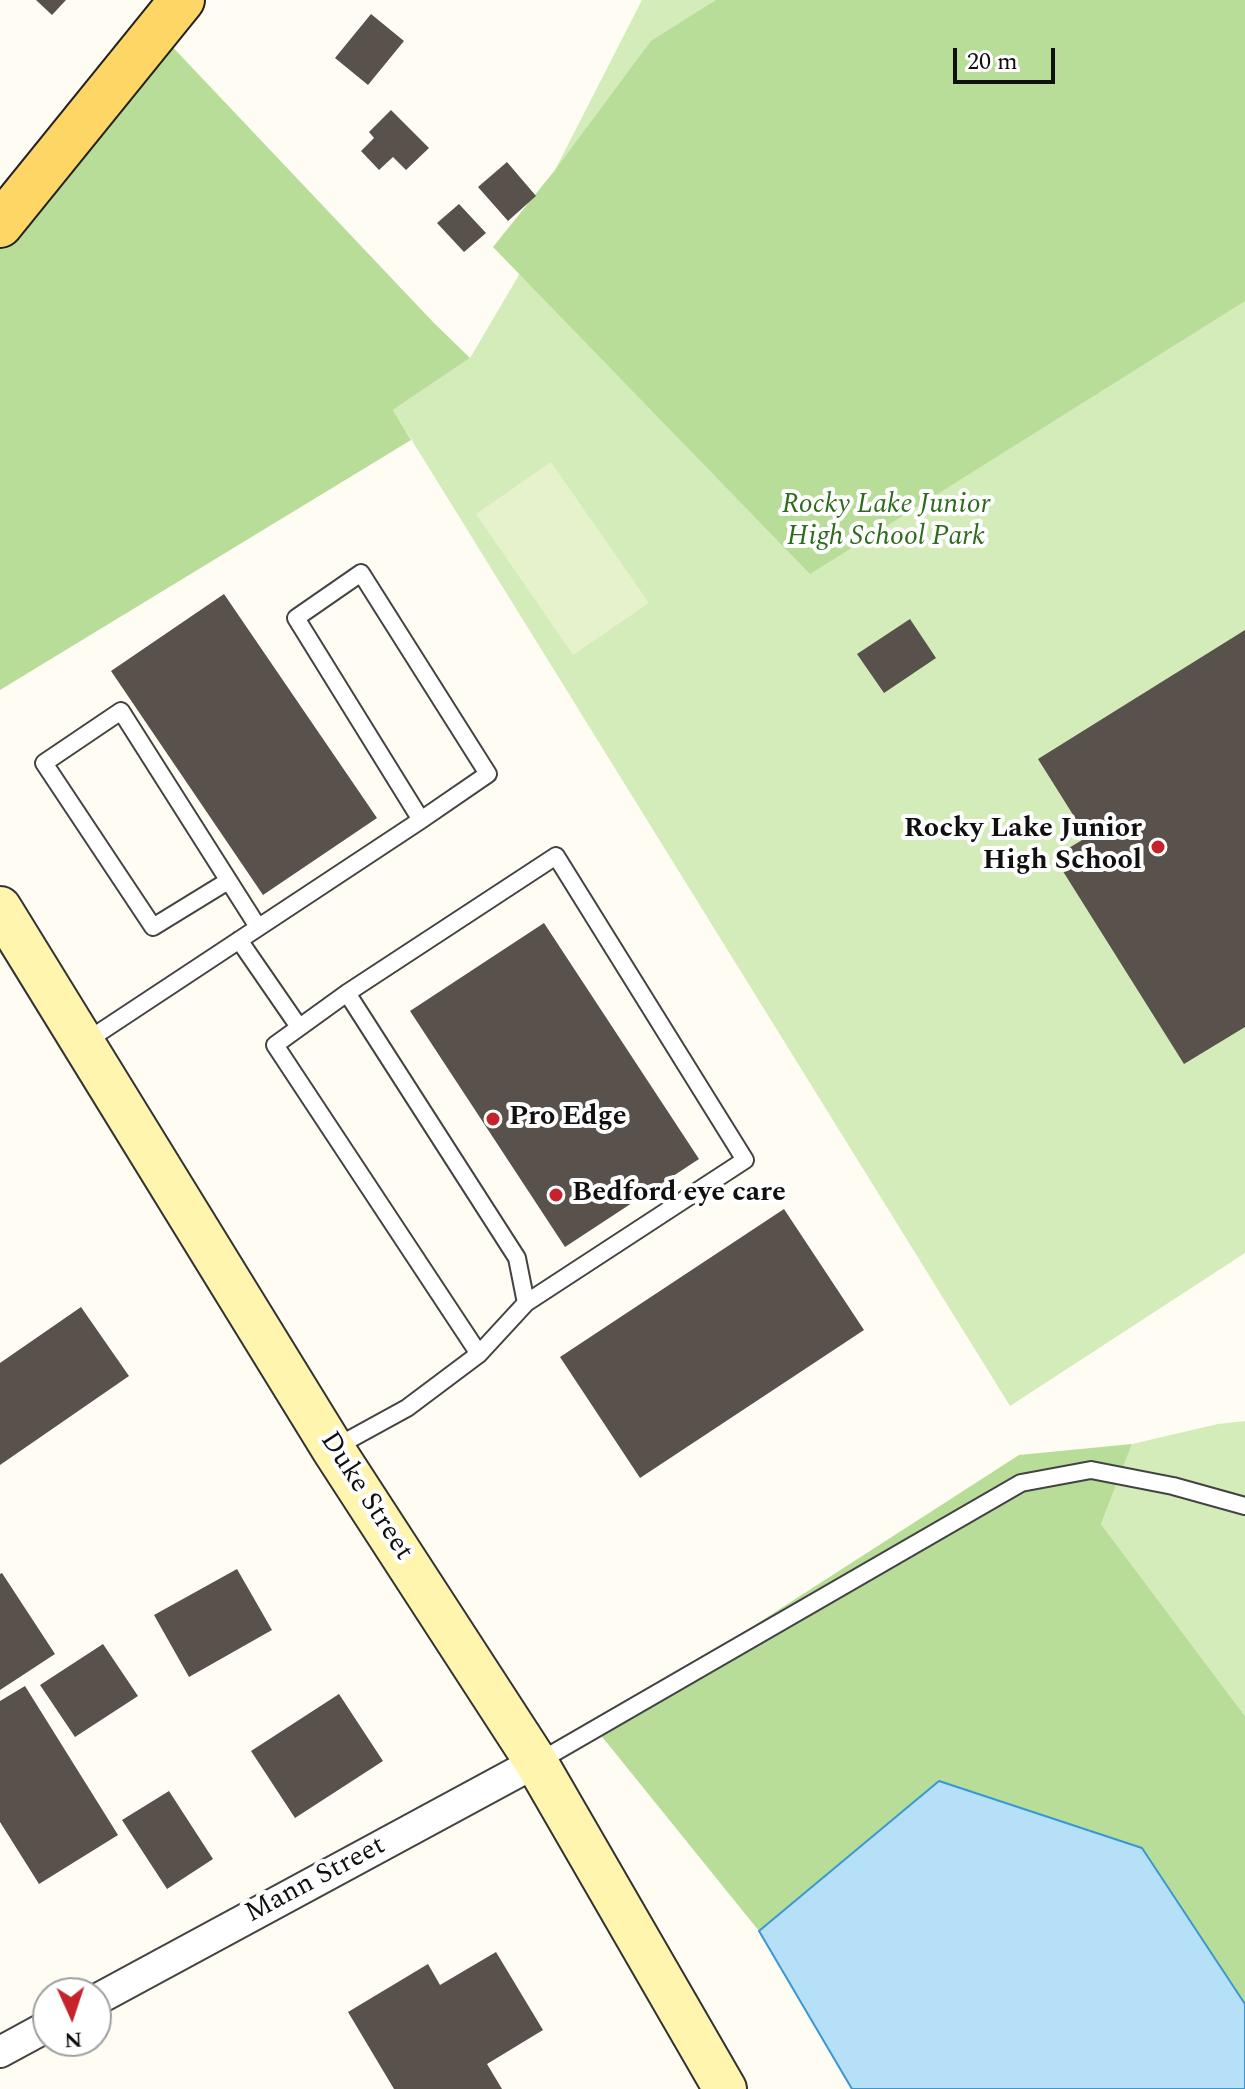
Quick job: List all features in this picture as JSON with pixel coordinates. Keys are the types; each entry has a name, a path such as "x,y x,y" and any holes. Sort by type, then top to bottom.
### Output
{"main road":[{"path":"0,225 182,0"},
{"name":"Duke Street","path":"0,908 333,1449 536,1762 725,2089"}],"street":[{"name":"Mann Street","path":"112,1991 536,1762"},
{"path":"0,2052 32,2035"}],"lane":[{"path":"84,1043 421,820 488,774 361,573 296,618 421,820"},
{"path":"228,881 153,927 44,763 121,711 258,927"},
{"path":"333,1449 407,1408 479,1354 526,1303 745,1160 556,856 347,993 275,1045 479,1354"},
{"path":"239,940 299,1027"},
{"path":"347,993 517,1258 526,1303"},
{"path":"536,1762 1021,1483 1091,1470 1173,1486 1245,1506"}],"green space":[{"name":"Rocky Lake Junior High School Park","path":"642,0 1245,0 1245,1253 1010,1406 393,410 470,358 549,224 555,170"},
{"path":"716,0 1245,0 1245,301 810,574 493,247 651,41"},
{"path":"165,39 470,358 393,410 411,440 0,690 0,206"},
{"path":"551,462 649,603 573,655 476,514"},
{"path":"1245,1421 1245,1716 1101,1524 1132,1444 1218,1424"},
{"path":"1132,1444 1101,1524 1245,1716 1245,2004 1142,1848 939,1781 759,1931 595,1728 1019,1455"}],"water":[{"path":"939,1781 1142,1848 1245,2004 1245,2089 852,2089 759,1931"}],"building":[{"path":"36,0 66,0 52,15"},
{"path":"371,14 404,41 368,85 335,58"},
{"path":"391,110 429,148 406,170 393,157 379,170 361,151 374,138 369,132"},
{"path":"507,162 536,196 508,221 478,187"},
{"path":"459,204 486,233 464,252 437,223"},
{"path":"224,594 377,818 263,895 111,671"},
{"path":"910,619 936,658 884,693 857,654"},
{"name":"Rocky Lake Junior High School","path":"1245,630 1245,1027 1184,1064 1054,857 1087,837 1038,759"},
{"path":"544,923 699,1159 565,1247 410,1011"},
{"path":"784,1209 864,1330 640,1478 560,1357"},
{"path":"81,1307 129,1376 0,1465 0,1363"},
{"path":"237,1569 272,1630 189,1677 154,1615"},
{"path":"0,1574 55,1654 0,1690"},
{"path":"103,1644 138,1696 75,1737 40,1685"},
{"path":"25,1686 118,1835 39,1884 0,1822 0,1701"},
{"path":"339,1694 383,1761 295,1818 251,1751"},
{"path":"169,1791 213,1859 167,1889 122,1820"},
{"path":"496,1952 543,2030 487,2064 502,2089 394,2089 348,2012 428,1964 440,1985"}],"place":[{"name":"Rocky Lake Junior High School","path":"1158,847"},
{"name":"Pro Edge","path":"493,1119"},
{"name":"Bedford eye care","path":"556,1195"}]}
